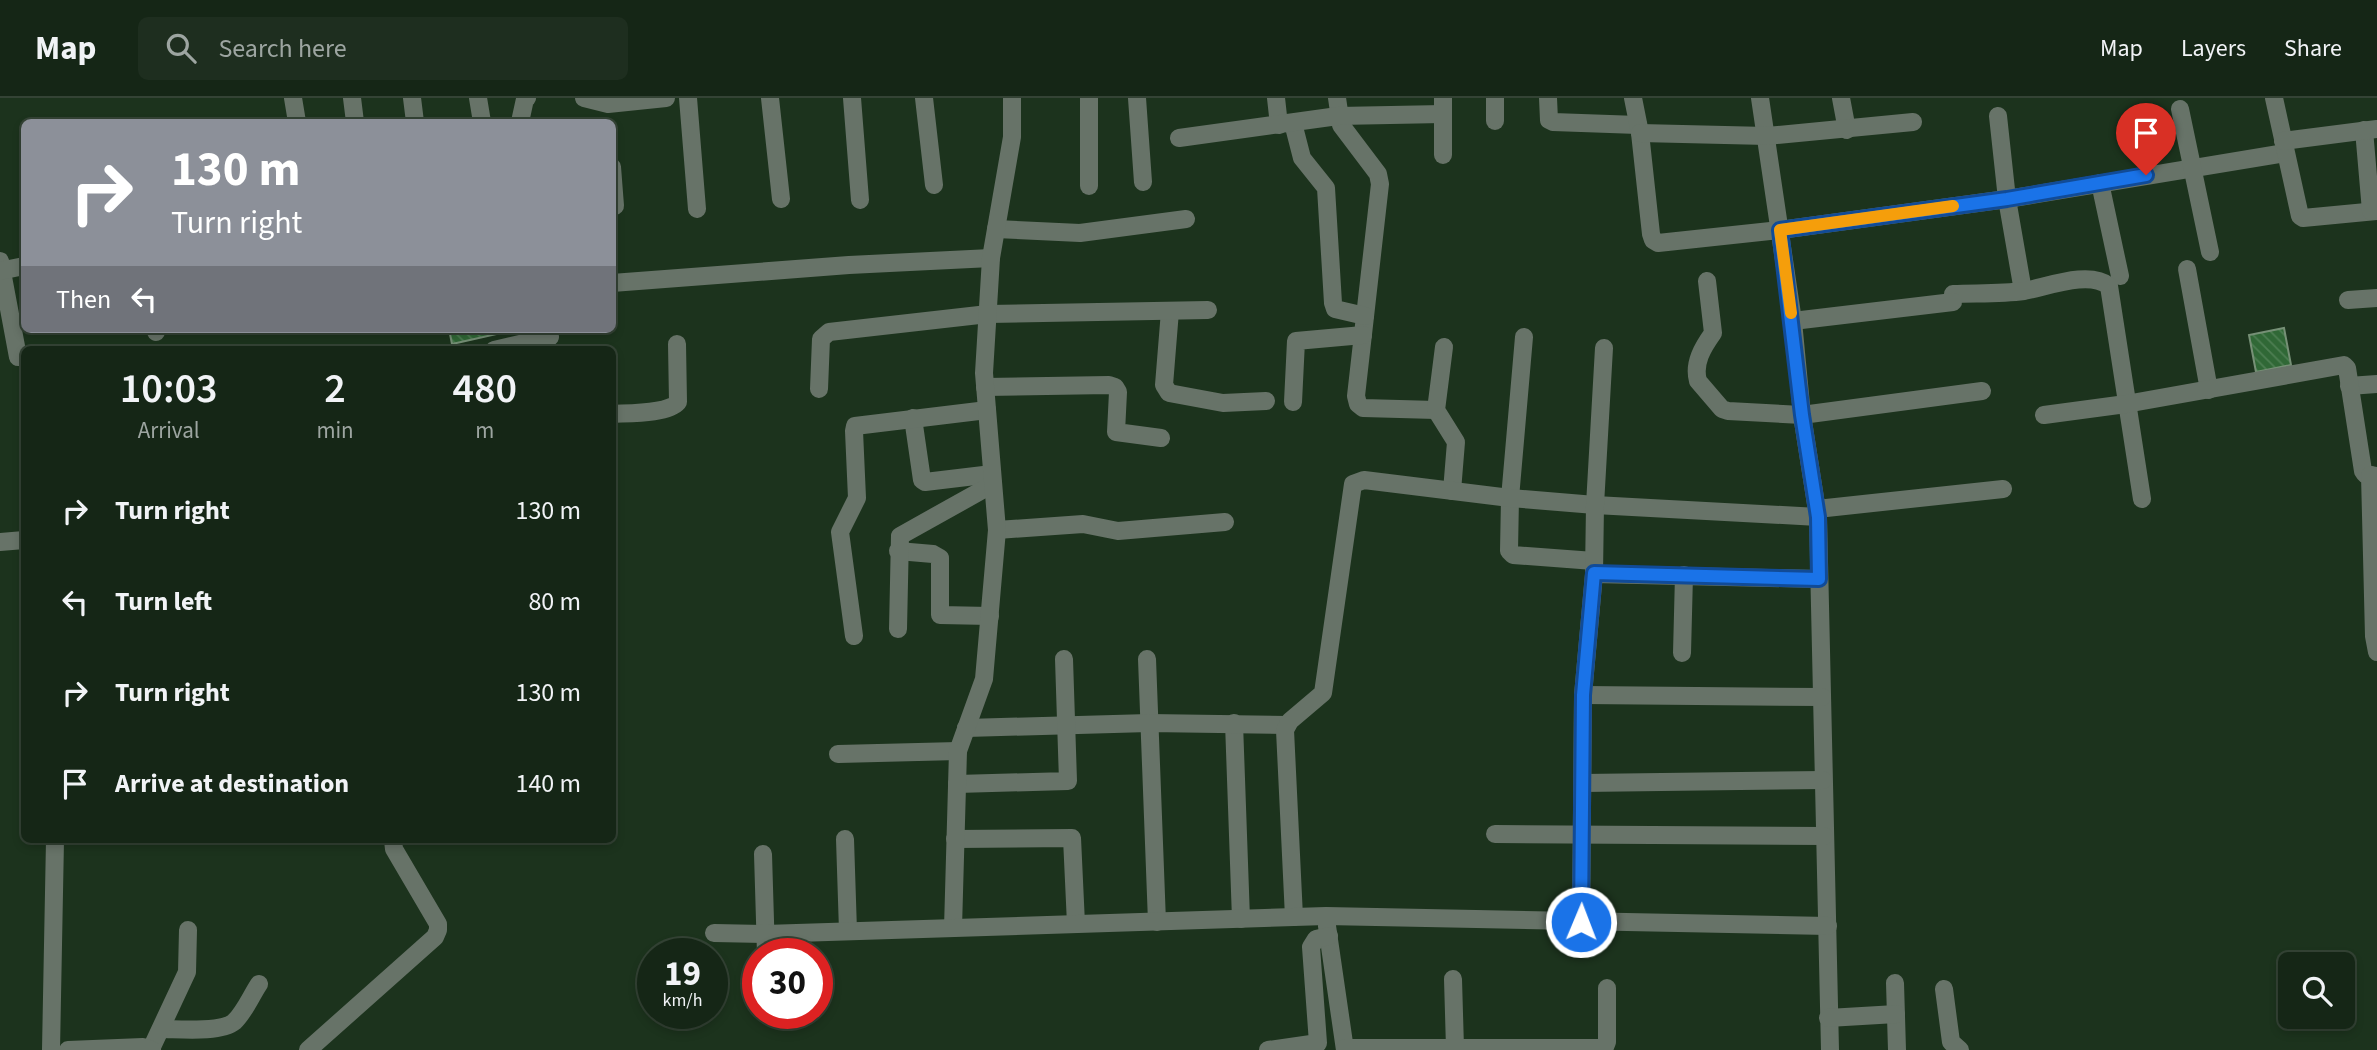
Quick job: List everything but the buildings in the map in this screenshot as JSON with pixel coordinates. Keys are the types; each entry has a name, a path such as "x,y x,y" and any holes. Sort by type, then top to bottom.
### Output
{"street":[{"path":"293,98 296,119"},
{"path":"352,98 355,119"},
{"path":"412,98 415,119"},
{"path":"478,98 482,119"},
{"path":"521,119 527,98"},
{"path":"584,98 608,101 666,98"},
{"path":"688,98 697,209"},
{"path":"770,98 780,199"},
{"path":"852,98 860,200"},
{"path":"924,98 934,185"},
{"path":"953,928 958,751 983,687 996,530 985,387 991,258 1012,136 1012,98"},
{"path":"1089,98 1089,186"},
{"path":"1137,98 1143,182"},
{"path":"1276,98 1303,159 1326,188 1335,309 1365,316"},
{"path":"1337,98 1338,116 1342,125 1378,174 1380,184 1356,396 1358,404 1363,408 1436,410"},
{"path":"1494,98 1495,121"},
{"path":"1548,98 1549,120 1553,122 1639,129 1767,136 1913,122"},
{"path":"1633,98 1653,240 1658,243 1780,230 2007,199 2192,167 2284,147 2370,130 2374,211 2303,218 2300,216 2284,147 2274,98"},
{"path":"1760,98 1793,321 1802,415 1817,513 1830,1050"},
{"path":"1841,98 1847,130"},
{"path":"608,101 610,119"},
{"path":"1179,138 1338,116 1443,106 1443,155"},
{"path":"2179,109 2210,252"},
{"path":"1998,116 2007,199 2024,291"},
{"path":"2100,183 2120,276"},
{"path":"996,229 1080,233 1186,219"},
{"path":"616,283 849,265 991,258"},
{"path":"19,357 1,267 21,266"},
{"path":"2187,268 2209,390"},
{"path":"1793,321 1953,298 2024,291 2069,280 2102,281 2109,286 2142,499"},
{"path":"1707,281 1713,333 1703,345 1696,371 1698,381 1722,409 1802,415 1982,391"},
{"path":"2348,300 2377,298"},
{"path":"819,389 821,339 829,332 988,314 1209,310"},
{"path":"1170,311 1164,385 1169,393 1223,403 1266,401"},
{"path":"1293,402 1296,341 1363,335"},
{"path":"1524,337 1510,498 1510,554 1594,567 1684,575 1819,579"},
{"path":"514,346 550,339"},
{"path":"616,414 674,407 678,402 677,344"},
{"path":"1444,347 1436,410 1456,442 1452,491"},
{"path":"1581,922 1583,695 1594,567 1604,348"},
{"path":"2044,415 2126,404 2344,365 2347,368 2363,471 2365,474 2374,475 2374,623 2377,652"},
{"path":"2349,386 2377,384"},
{"path":"985,387 1109,385 1115,387 1118,392 1116,432 1161,438"},
{"path":"854,636 841,532 857,498 855,426 987,410"},
{"path":"913,418 922,481 993,479"},
{"path":"898,629 900,536 993,479"},
{"path":"966,728 1149,723 1287,725 1323,694 1353,484 1364,480 1510,498 1595,505 1817,513 2003,489"},
{"path":"996,530 1083,524 1118,531 1225,522"},
{"path":"0,541 21,540"},
{"path":"898,551 933,554 940,558 940,615 989,616"},
{"path":"1682,653 1684,575"},
{"path":"957,784 1069,781 1064,659"},
{"path":"1147,659 1157,922"},
{"path":"1583,695 1822,697"},
{"path":"1234,723 1241,919"},
{"path":"1287,725 1294,917"},
{"path":"838,754 958,751"},
{"path":"1583,783 1823,780"},
{"path":"1495,834 1824,836"},
{"path":"956,839 1072,838 1076,924"},
{"path":"845,839 848,931"},
{"path":"51,1050 55,843"},
{"path":"308,1050 435,937 439,930 394,849 393,843"},
{"path":"762,854 765,938"},
{"path":"1326,916 1345,1049 1600,1048 1607,1042 1607,988"},
{"path":"714,933 765,934 1326,916 1828,926"},
{"path":"68,1050 143,1047 152,1049 187,972 188,930"},
{"path":"1268,1050 1318,1043 1311,947 1316,939 1329,936"},
{"path":"1453,979 1455,1048"},
{"path":"1895,983 1897,1050"},
{"path":"161,1029 229,1026 236,1020 259,984"},
{"path":"1944,989 1949,1035 1951,1042 1961,1050"},
{"path":"1829,1018 1896,1014"}],"slow traffic":[{"path":"1791,313 1780,230 1953,206"}],"route":[{"path":"1581,922 1583,695 1594,573 1819,579 1818,517 1802,415 1793,321 1780,230 2007,199 2146,175"}]}
